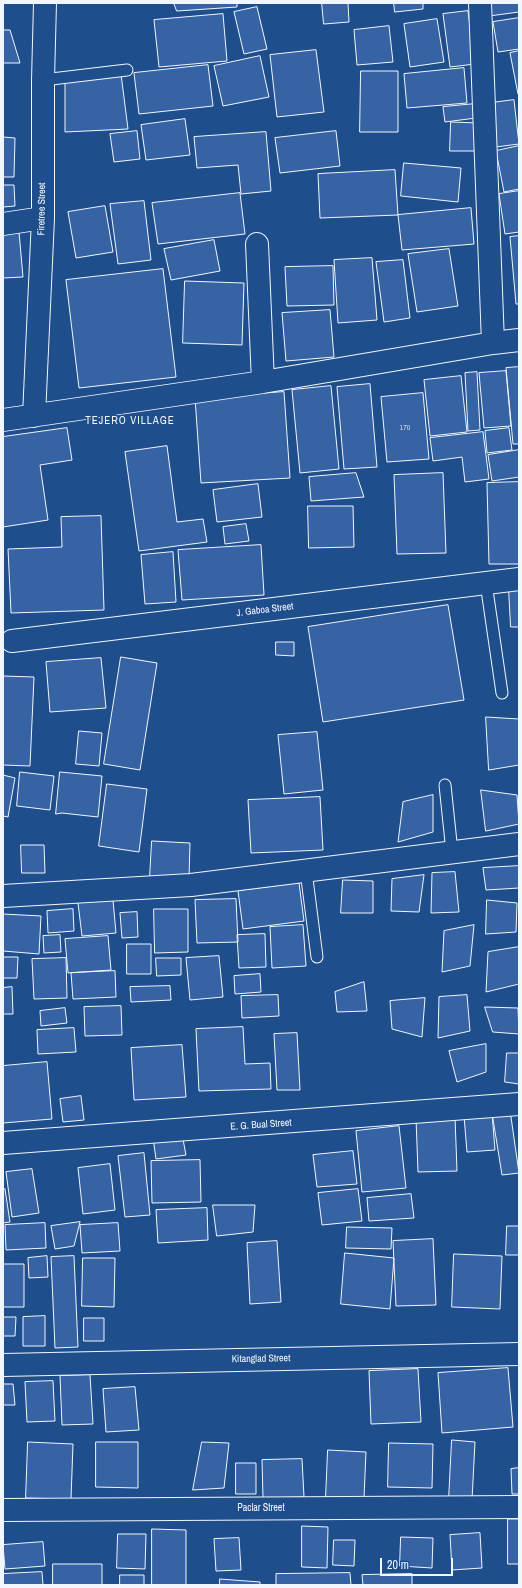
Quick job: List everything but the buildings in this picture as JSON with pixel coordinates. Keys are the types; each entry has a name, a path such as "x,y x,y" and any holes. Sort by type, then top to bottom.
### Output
{"street":[{"name":"Firetree Street","path":"34,416 43,218 43,80 45,3"},
{"path":"480,3 493,343"},
{"path":"3,224 43,218"},
{"path":"257,244 263,382"},
{"path":"3,420 263,382 493,343 519,340"},
{"name":"J. Gaboa Street","path":"12,641 519,579"},
{"path":"3,896 191,885 519,844"},
{"name":"E. G. Bual Street","path":"3,1143 519,1104"},
{"name":"Kitanglad Street","path":"3,1365 519,1354"},
{"name":"Paclar Street","path":"3,1510 519,1507"}],"lane":[{"path":"43,80 127,70"},
{"path":"486,583 502,693"},
{"path":"445,785 452,852"},
{"path":"306,871 317,957"}],"district":[{"name":"TEJERO VILLAGE","path":"130,421"}]}
